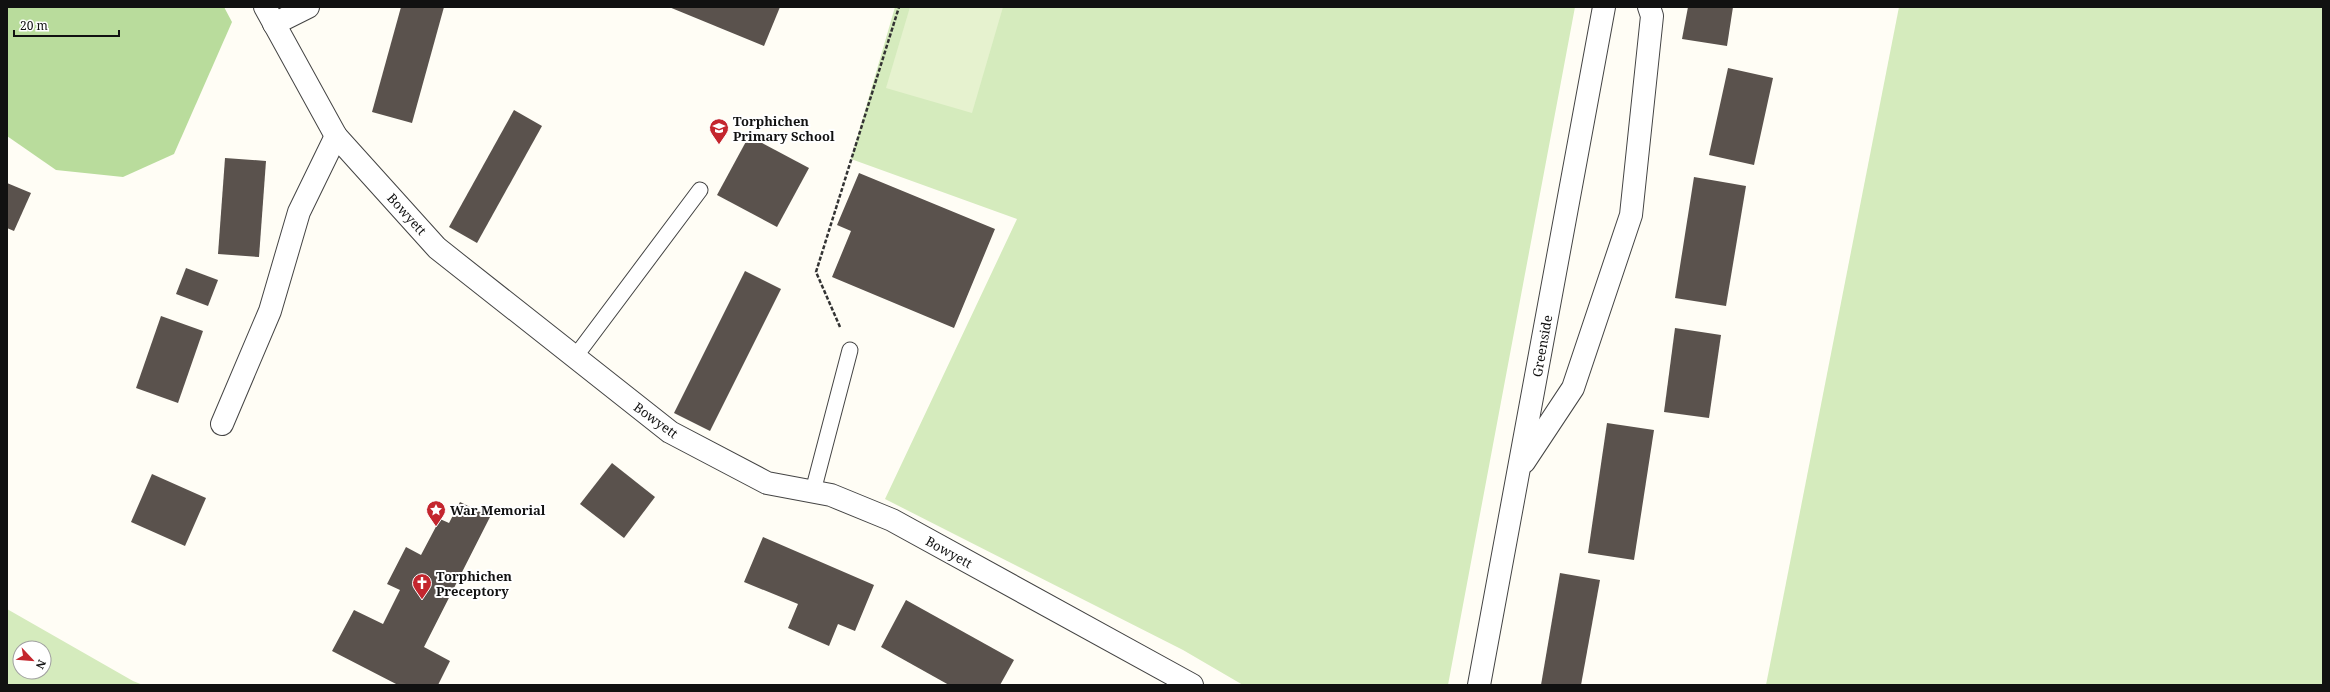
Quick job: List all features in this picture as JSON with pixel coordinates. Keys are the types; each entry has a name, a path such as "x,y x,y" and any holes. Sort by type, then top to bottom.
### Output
{"street":[{"path":"269,15 308,7"},
{"name":"Greenside","path":"1479,685 1604,7"},
{"path":"1519,469 1573,388 1631,215 1652,16 1649,7"},
{"name":"Bowyett","path":"269,15 336,136 437,248 670,432 767,483 831,494 892,520 1192,685"},
{"path":"222,424 270,311 299,212 336,136"}],"lane":[{"path":"575,357 700,190"},
{"path":"813,491 850,350"}],"path":[{"path":"850,350 816,272 898,7"}],"green space":[{"path":"7,7 224,7 232,22 174,154 123,177 56,170 7,136"},
{"path":"895,7 1575,7 1448,685 1243,685 1183,650 885,499 1017,219 851,159"},
{"path":"910,7 1003,7 972,113 886,88"},
{"path":"1899,7 2323,7 2323,685 1766,685"},
{"path":"7,609 133,681 143,685 7,685"}],"building":[{"path":"401,7 444,7 412,123 372,112"},
{"path":"669,7 780,7 764,46"},
{"path":"1688,7 1733,7 1727,46 1682,39"},
{"path":"1728,68 1773,78 1754,165 1709,155"},
{"path":"514,110 542,126 477,243 449,227"},
{"path":"749,136 809,168 777,227 717,195"},
{"path":"225,158 266,161 259,257 218,254"},
{"path":"859,173 995,229 954,328 832,277 851,231 837,225"},
{"path":"1694,177 1746,186 1726,306 1675,298"},
{"path":"7,183 31,193 14,231 7,228"},
{"path":"186,268 218,280 208,306 176,294"},
{"path":"745,271 781,289 710,431 674,413"},
{"path":"161,316 203,331 178,403 136,388"},
{"path":"1675,328 1721,335 1709,418 1664,412"},
{"path":"1607,423 1654,430 1634,560 1588,553"},
{"path":"612,463 655,497 624,538 580,504"},
{"path":"152,474 206,498 185,546 131,522"},
{"name":"Torphichen Preceptory","path":"460,502 490,517 424,647 450,661 438,685 398,685 332,651 354,610 383,624 400,590 387,584 406,547 421,555 440,519 449,523"},
{"path":"763,537 874,585 855,631 838,624 829,646 788,628 798,604 744,582"},
{"path":"1560,573 1600,580 1581,685 1541,685"},
{"path":"906,600 1014,660 1000,685 949,685 881,647"}],"place":[{"name":"Torphichen Primary School","path":"719,145"},
{"name":"War Memorial","path":"436,527"},
{"name":"Torphichen Preceptory","path":"422,600"}]}
